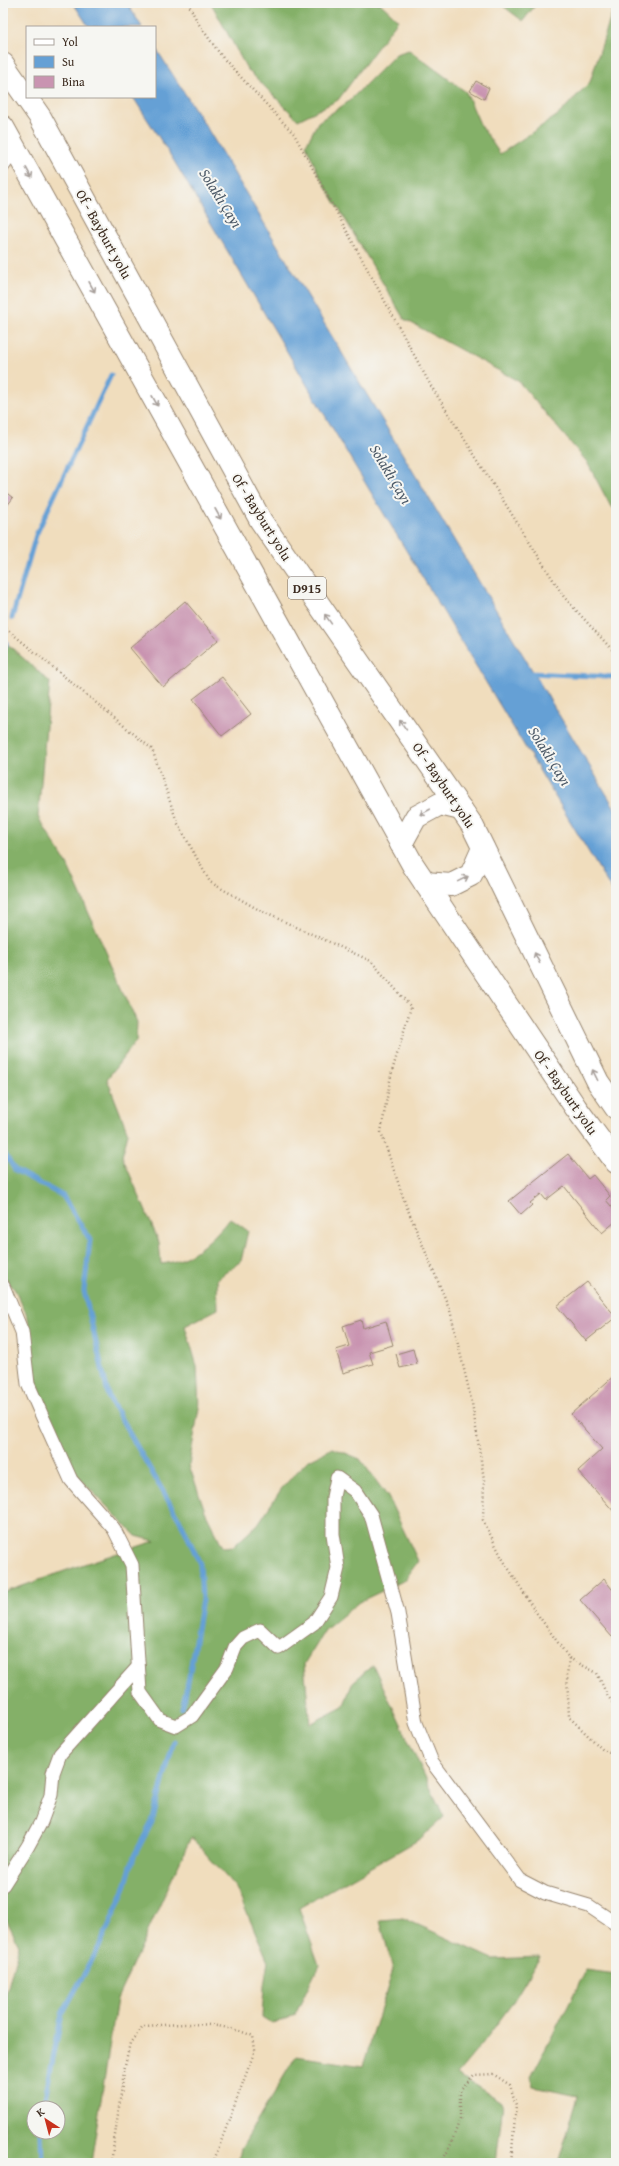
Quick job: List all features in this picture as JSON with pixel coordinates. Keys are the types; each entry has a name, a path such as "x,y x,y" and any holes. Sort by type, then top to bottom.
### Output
{"highway":[{"name":"Of - Bayburt yolu","path":"3,64 26,97"},
{"name":"Of - Bayburt yolu","path":"27,98 40,117 261,521 472,825 598,1082 616,1108"},
{"name":"Of - Bayburt yolu","path":"3,127 10,158 401,844 425,883 576,1108 616,1162"},
{"path":"401,844 416,817 440,804 461,809"},
{"path":"425,883 451,885 471,875 483,848"}],"street":[{"path":"3,1286 22,1332 28,1384 71,1480 114,1530 132,1565 140,1692 160,1720 176,1726 192,1716 227,1668 234,1647 244,1638 260,1630 279,1648 314,1623 331,1597 338,1568 333,1534 332,1497 337,1478 356,1491 371,1515 398,1613 416,1723 432,1762 520,1880 545,1893 590,1906 616,1924"},
{"path":"3,1885 28,1846 41,1822 51,1795 53,1773 60,1754 138,1667"}],"path":[{"path":"188,3 198,23 223,58 294,134 432,386 564,597 616,654"},
{"path":"3,626 152,749 177,822 210,882 261,911 371,961 411,1007 390,1075 381,1132 405,1203 450,1310 472,1403 484,1479 483,1520 502,1558 536,1612 569,1658 597,1673 607,1696 616,1706"},
{"path":"569,1658 567,1676 569,1717 603,1750 616,1756"},
{"path":"111,2163 125,2065 130,2043 144,2026 212,2024 237,2030 253,2036 255,2050 213,2163"},
{"path":"441,2163 450,2146 460,2119 460,2090 474,2075 493,2074 510,2085 516,2105 511,2163"}],"green space":[{"path":"211,3 380,3 398,20 338,100 298,120 247,69"},
{"path":"499,3 537,3 523,21"},
{"path":"615,3 616,511 611,507 587,462 518,381 404,319 319,175 306,145 318,122 348,102 396,54 409,50 466,92 480,124 500,154 558,115 590,82"},
{"path":"3,640 50,682 38,817 67,864 137,1022 136,1041 107,1079 128,1133 122,1156 159,1242 161,1264 182,1259 200,1248 216,1234 230,1218 248,1231 241,1261 217,1279 218,1309 185,1326 197,1366 199,1408 189,1465 205,1511 223,1547 234,1546 258,1524 282,1488 307,1461 333,1448 360,1459 388,1497 418,1561 405,1580 359,1602 325,1630 304,1664 310,1724 343,1707 353,1682 373,1665 444,1817 420,1839 299,1908 319,1965 295,2015 273,2024 262,2017 264,1986 268,1961 236,1888 191,1837 117,1999 91,2163 3,2163 3,2006 19,1945 3,1913 3,1593 84,1564 155,1541 136,1536 79,1478 47,1412 34,1375 28,1317 15,1290 3,1276"},
{"path":"403,1918 493,1959 540,1957 511,2005 457,2074 503,2103 496,2163 238,2163 241,2148 296,2056 363,2066 393,1970 380,1920"},
{"path":"586,1970 616,1974 616,2163 558,2163 578,2096 534,2087 531,2077"}],"water":[{"path":"73,3 127,3 141,26 88,26"},
{"name":"Solaklı Çayı","path":"156,49 207,128 616,810 616,897 355,466 174,161 134,98 156,98"}],"building":[{"path":"476,81 489,88 484,99 470,91"},
{"path":"3,490 13,498 3,511"},
{"path":"185,601 218,640 163,687 130,648"},
{"path":"222,677 251,714 222,736 193,699"},
{"path":"568,1154 588,1179 593,1175 610,1196 606,1200 616,1212 616,1221 602,1233 564,1186 546,1200 541,1194 530,1203 532,1205 521,1215 509,1201"},
{"path":"587,1282 616,1317 586,1341 557,1306"},
{"path":"361,1320 363,1328 386,1321 393,1345 369,1352 373,1364 343,1373 336,1350 349,1346 343,1326"},
{"path":"413,1349 417,1364 400,1368 396,1354"},
{"path":"616,1374 616,1514 578,1471 602,1449 571,1414"},
{"path":"604,1579 616,1594 616,1634 612,1637 580,1600"}],"waterway":[{"path":"12,618 36,535 111,375"},
{"path":"3,652 6,643"},
{"path":"529,673 616,677"},
{"path":"3,1151 15,1170 63,1196 90,1240 84,1291 109,1398 183,1526 200,1564 202,1599 189,1677 182,1708"},
{"path":"45,2100 62,2014 98,1949 126,1884 134,1856 152,1822 174,1741"},
{"path":"41,2140 42,2163"}]}
